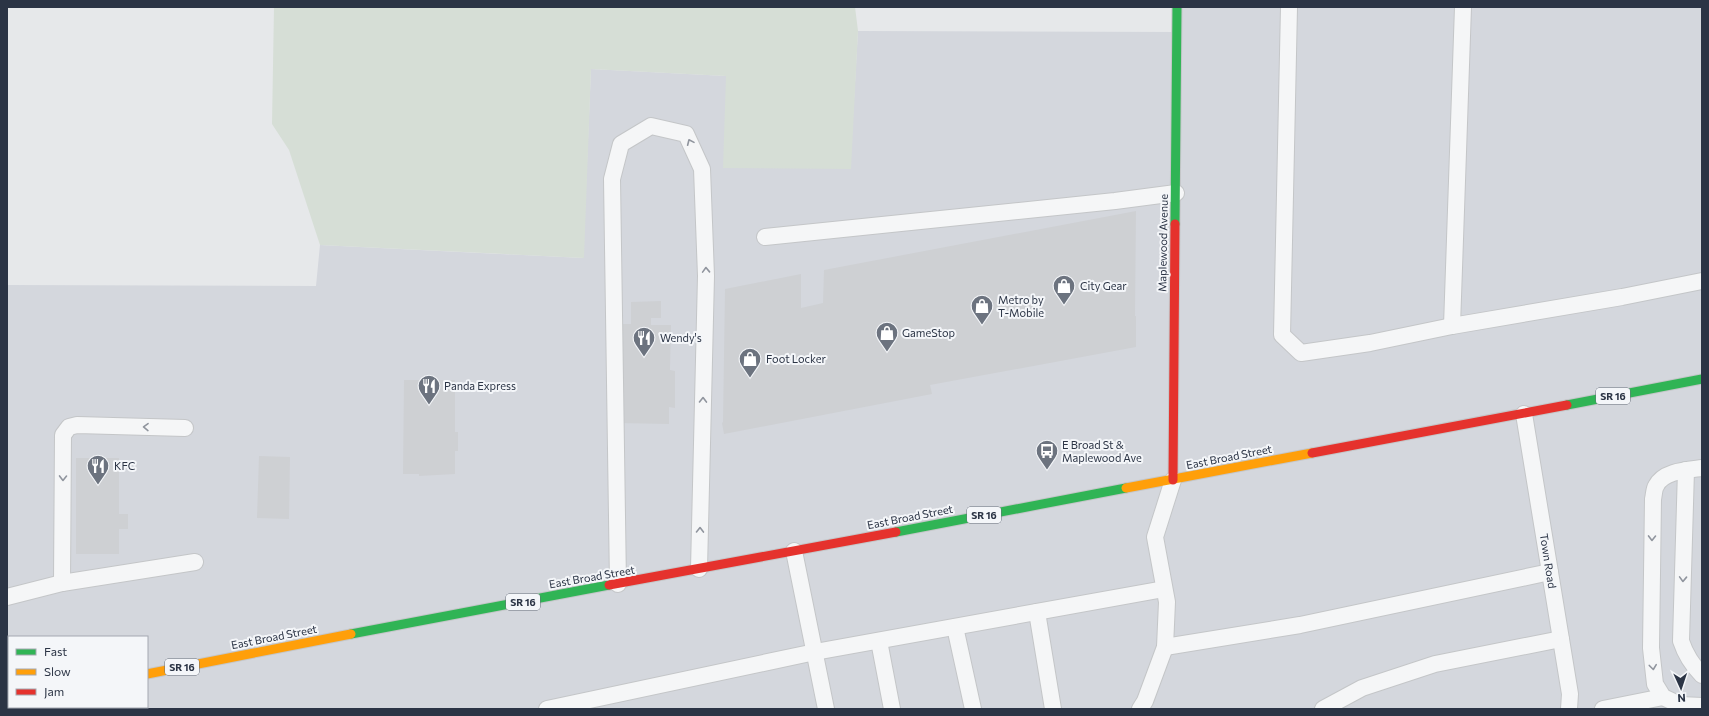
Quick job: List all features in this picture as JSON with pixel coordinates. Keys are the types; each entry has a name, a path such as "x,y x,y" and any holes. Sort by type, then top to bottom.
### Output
{"main road":[{"name":"Maplewood Avenue","path":"1173,480 1177,7"},
{"name":"East Broad Street","path":"148,674 346,635 1524,414 1702,379"}],"lane":[{"path":"1289,7 1282,335 1301,353 1370,343 1452,326 1622,297 1702,281"},
{"path":"1452,326 1463,7"},
{"path":"618,584 612,179 622,144 651,126 686,134 702,169 706,276 699,569"},
{"path":"765,237 1115,201 1176,193"},
{"name":"Town Road","path":"1524,414 1570,694 1569,709"},
{"path":"62,583 63,435 69,427 77,425 185,428"},
{"path":"1702,675 1692,665 1685,654 1681,641 1694,469 1664,476 1656,486 1653,499 1651,648 1655,684 1663,697 1680,705 1702,706"},
{"path":"1140,709 1145,701 1165,647 1167,602 1155,537 1173,480"},
{"path":"794,551 826,709"},
{"path":"7,597 62,583 196,562"},
{"path":"1165,647 1300,625 1550,572"},
{"path":"547,709 815,652 1164,589"},
{"path":"1037,612 1053,709"},
{"path":"955,627 973,709"},
{"path":"1324,709 1362,688 1435,664 1561,639"},
{"path":"879,641 892,709"},
{"path":"1603,709 1663,697"}],"shaded area":[{"path":"274,7 855,7 858,31 851,169 723,168 726,76 591,69 584,258 320,245 289,150 272,124"},
{"path":"1177,7 1702,7 1702,709 7,709 7,285 316,286 320,245 583,258 591,69 726,76 850,169 858,31 1176,32"}],"building":[{"path":"1136,211 1136,347 930,385 932,394 724,434 722,423 725,289 801,274 801,308 823,303 824,270"},
{"name":"Wendy's","path":"661,301 661,318 651,318 651,325 671,325 670,370 675,371 675,408 669,407 669,424 617,423 621,324 631,324 631,302"},
{"name":"Panda Express","path":"404,380 455,380 455,432 458,432 458,451 455,451 455,474 419,476 419,474 403,474"},
{"path":"259,456 290,457 289,519 257,518"},
{"name":"KFC","path":"76,458 119,458 119,514 128,514 128,529 119,529 119,554 76,554"}],"traffic: fast":[{"path":"1175,224 1177,7"},
{"path":"1567,405 1702,379"},
{"path":"896,532 1126,488"},
{"path":"351,634 609,585"}],"traffic: slow":[{"path":"1126,488 1312,453"},
{"path":"148,674 351,634"}],"traffic: jam":[{"path":"1173,480 1175,224"},
{"path":"1312,453 1567,405"},
{"path":"609,585 896,532"}],"place":[{"name":"City Gear","path":"1064,306"},
{"name":"Metro by T-Mobile","path":"982,326"},
{"name":"GameStop","path":"887,352"},
{"name":"Wendy's","path":"644,358"},
{"name":"Foot Locker","path":"750,378"},
{"name":"Panda Express","path":"429,406"},
{"name":"E Broad St & Maplewood Ave","path":"1047,470"},
{"name":"KFC","path":"98,486"}]}
